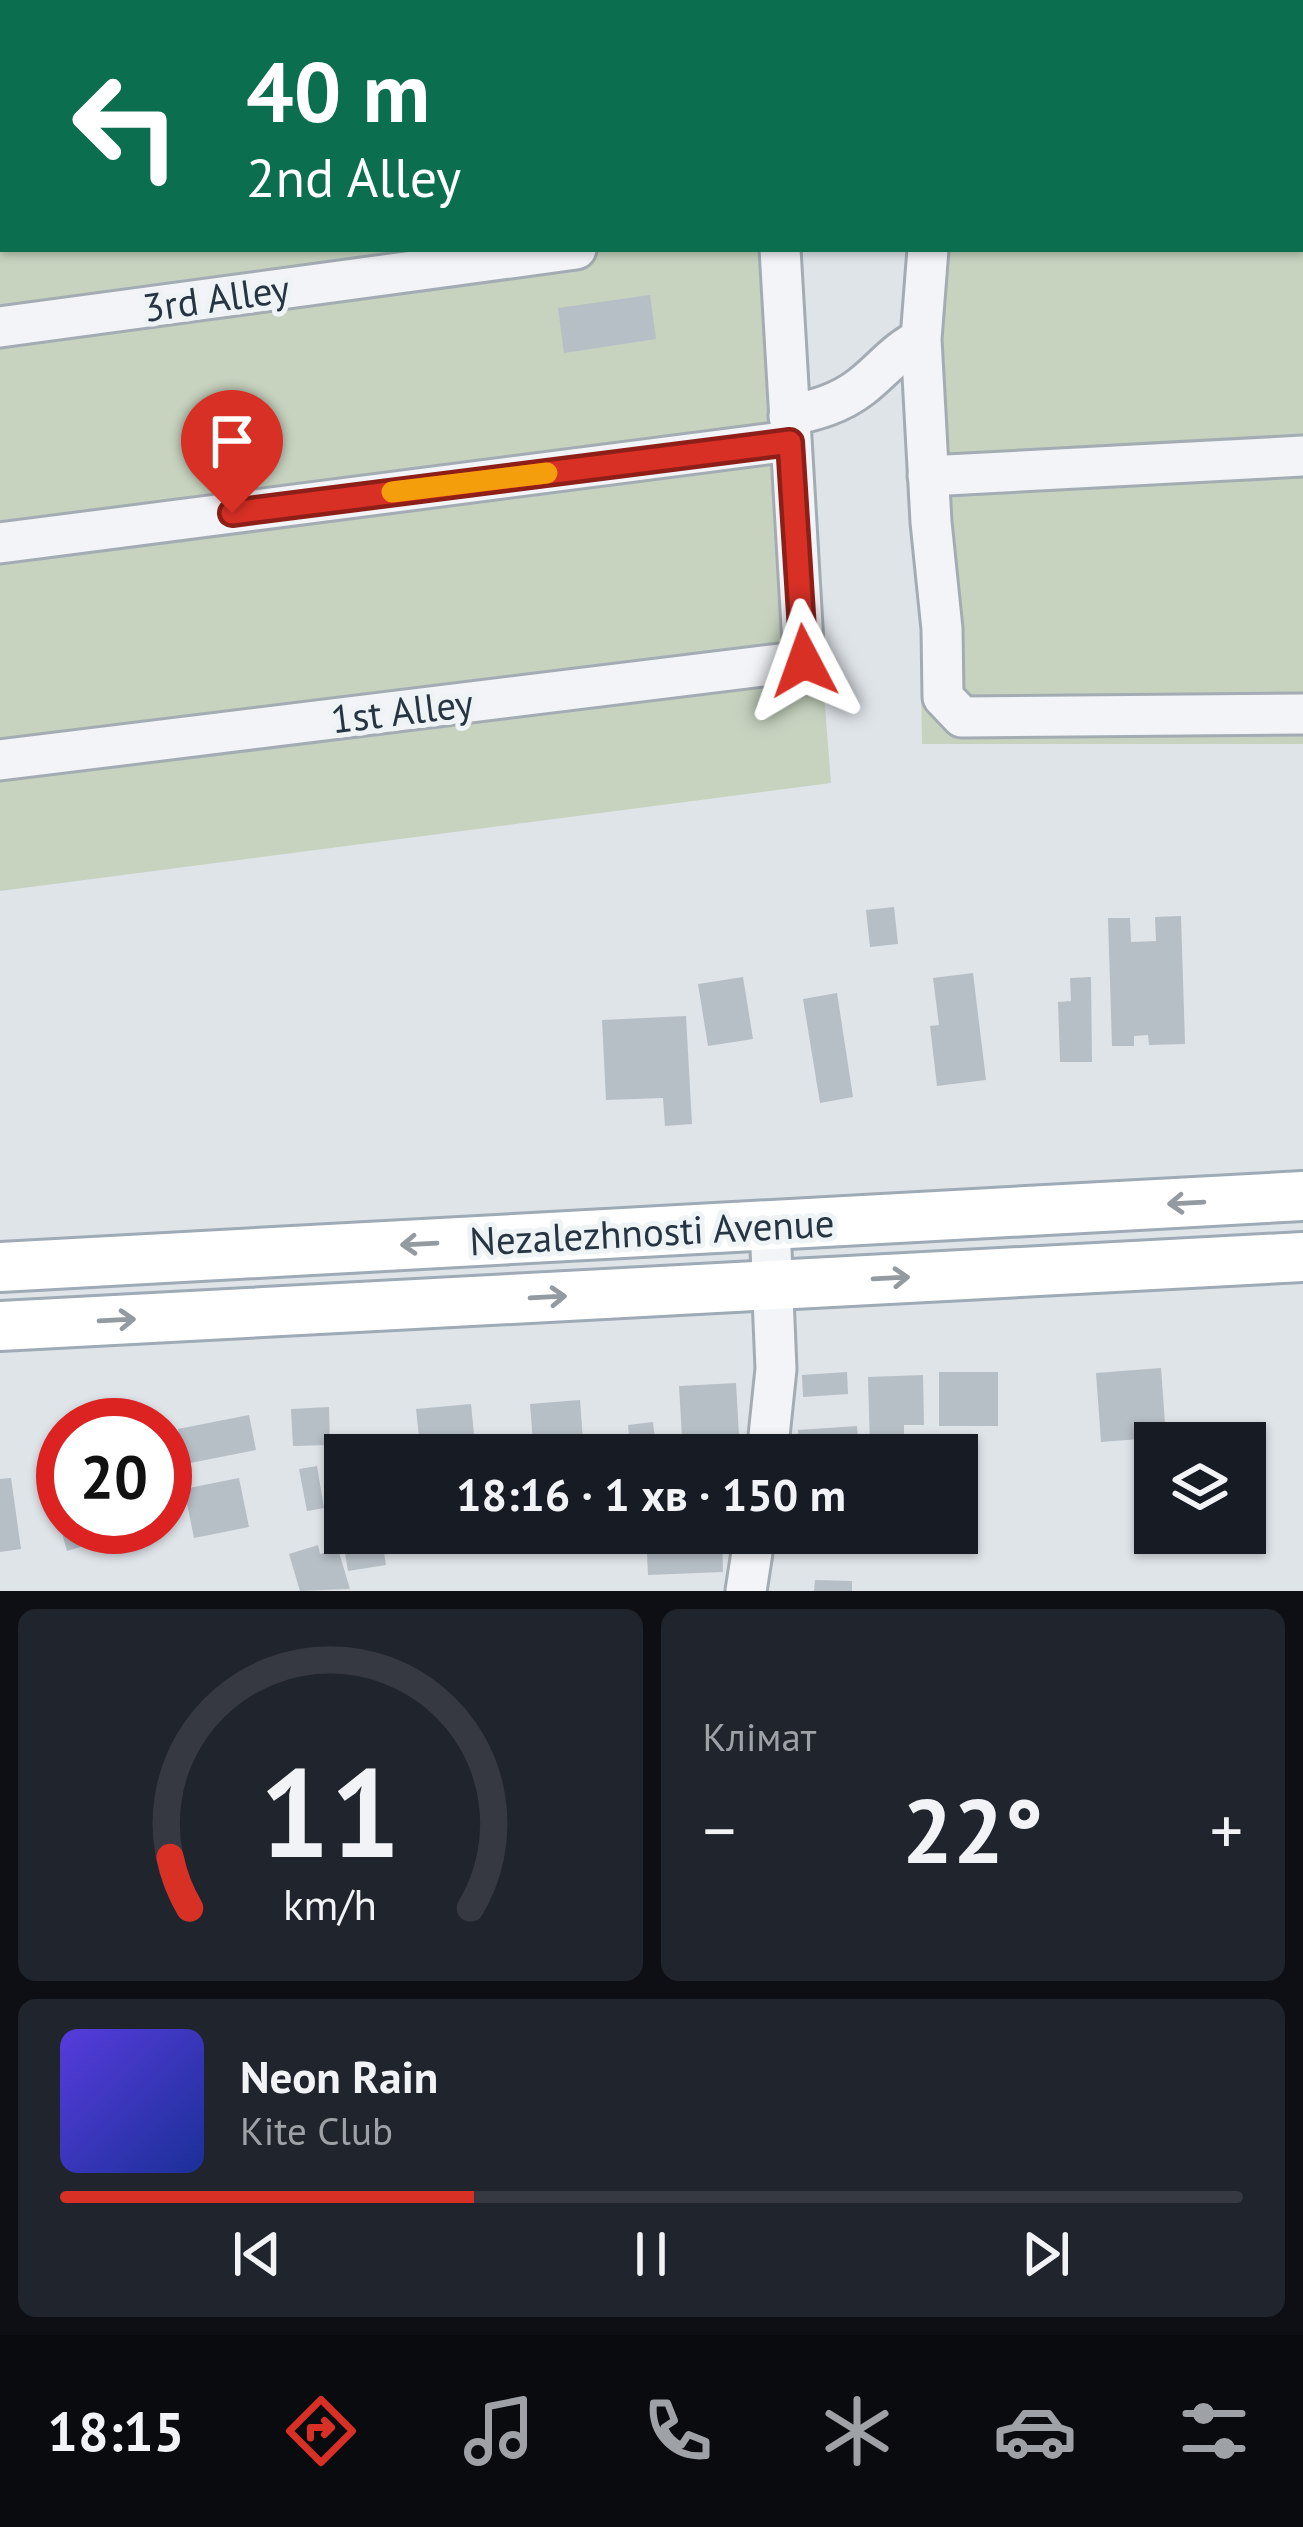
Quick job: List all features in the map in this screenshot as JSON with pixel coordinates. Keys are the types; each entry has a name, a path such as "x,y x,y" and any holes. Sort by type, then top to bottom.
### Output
{"main road":[{"name":"Nezalezhnosti Avenue","path":"0,1267 1303,1196"},
{"name":"Nezalezhnosti Avenue","path":"0,1326 1303,1257"}],"street":[{"name":"3rd Alley","path":"0,327 554,252"},
{"path":"780,252 789,429"},
{"path":"928,252 921,339 943,697 962,717 1303,715"},
{"path":"0,542 789,429 861,387 890,358 921,339"},
{"name":"1st Alley","path":"0,760 804,661 789,429"},
{"path":"928,476 1303,456"},
{"path":"769,1434 776,1369 770,1225"},
{"path":"746,1591 752,1554"}],"green space":[{"path":"0,252 789,252 831,783 0,891"},
{"path":"914,252 1303,252 1303,744 922,744"}],"building":[{"path":"650,295 656,339 564,353 558,308"},
{"path":"894,907 898,944 870,947 866,910"},
{"path":"1181,916 1185,1044 1149,1045 1148,1035 1134,1036 1134,1046 1112,1046 1108,918 1130,918 1131,942 1156,941 1155,917"},
{"path":"973,973 986,1080 937,1086 930,1026 939,1025 933,978"},
{"path":"743,977 753,1039 708,1046 698,984"},
{"path":"1091,977 1092,1062 1060,1062 1058,1002 1071,1001 1070,978"},
{"path":"837,993 853,1097 820,1103 803,999"},
{"path":"686,1016 692,1124 665,1126 663,1098 606,1100 602,1020"},
{"path":"1161,1368 1165,1422 1134,1422 1134,1439 1101,1442 1096,1373"},
{"path":"847,1372 848,1394 803,1397 802,1375"},
{"path":"939,1372 998,1372 998,1426 939,1426"},
{"path":"923,1375 924,1425 904,1425 904,1434 870,1434 868,1377"},
{"path":"736,1383 739,1434 682,1434 679,1386"},
{"path":"580,1400 583,1434 532,1434 530,1404"},
{"path":"471,1404 474,1434 419,1434 416,1409"},
{"path":"329,1407 330,1434 324,1434 324,1445 293,1446 291,1409"},
{"path":"249,1415 256,1450 192,1463 192,1426"},
{"path":"653,1422 654,1434 629,1434 628,1425"},
{"path":"857,1426 858,1434 798,1434 798,1430"},
{"path":"317,1466 324,1508 307,1511 299,1469"},
{"path":"11,1478 21,1549 0,1552 0,1479"},
{"path":"239,1478 249,1527 194,1538 192,1487"},
{"path":"318,1545 320,1554 340,1554 350,1589 300,1591 289,1554"},
{"path":"345,1554 384,1554 386,1565 348,1571"},
{"path":"647,1554 723,1554 723,1572 648,1575"},
{"path":"815,1580 852,1581 852,1591 814,1591"}],"slow traffic":[{"path":"392,492 547,473"}],"route":[{"path":"232,513 790,442 804,661"}]}
